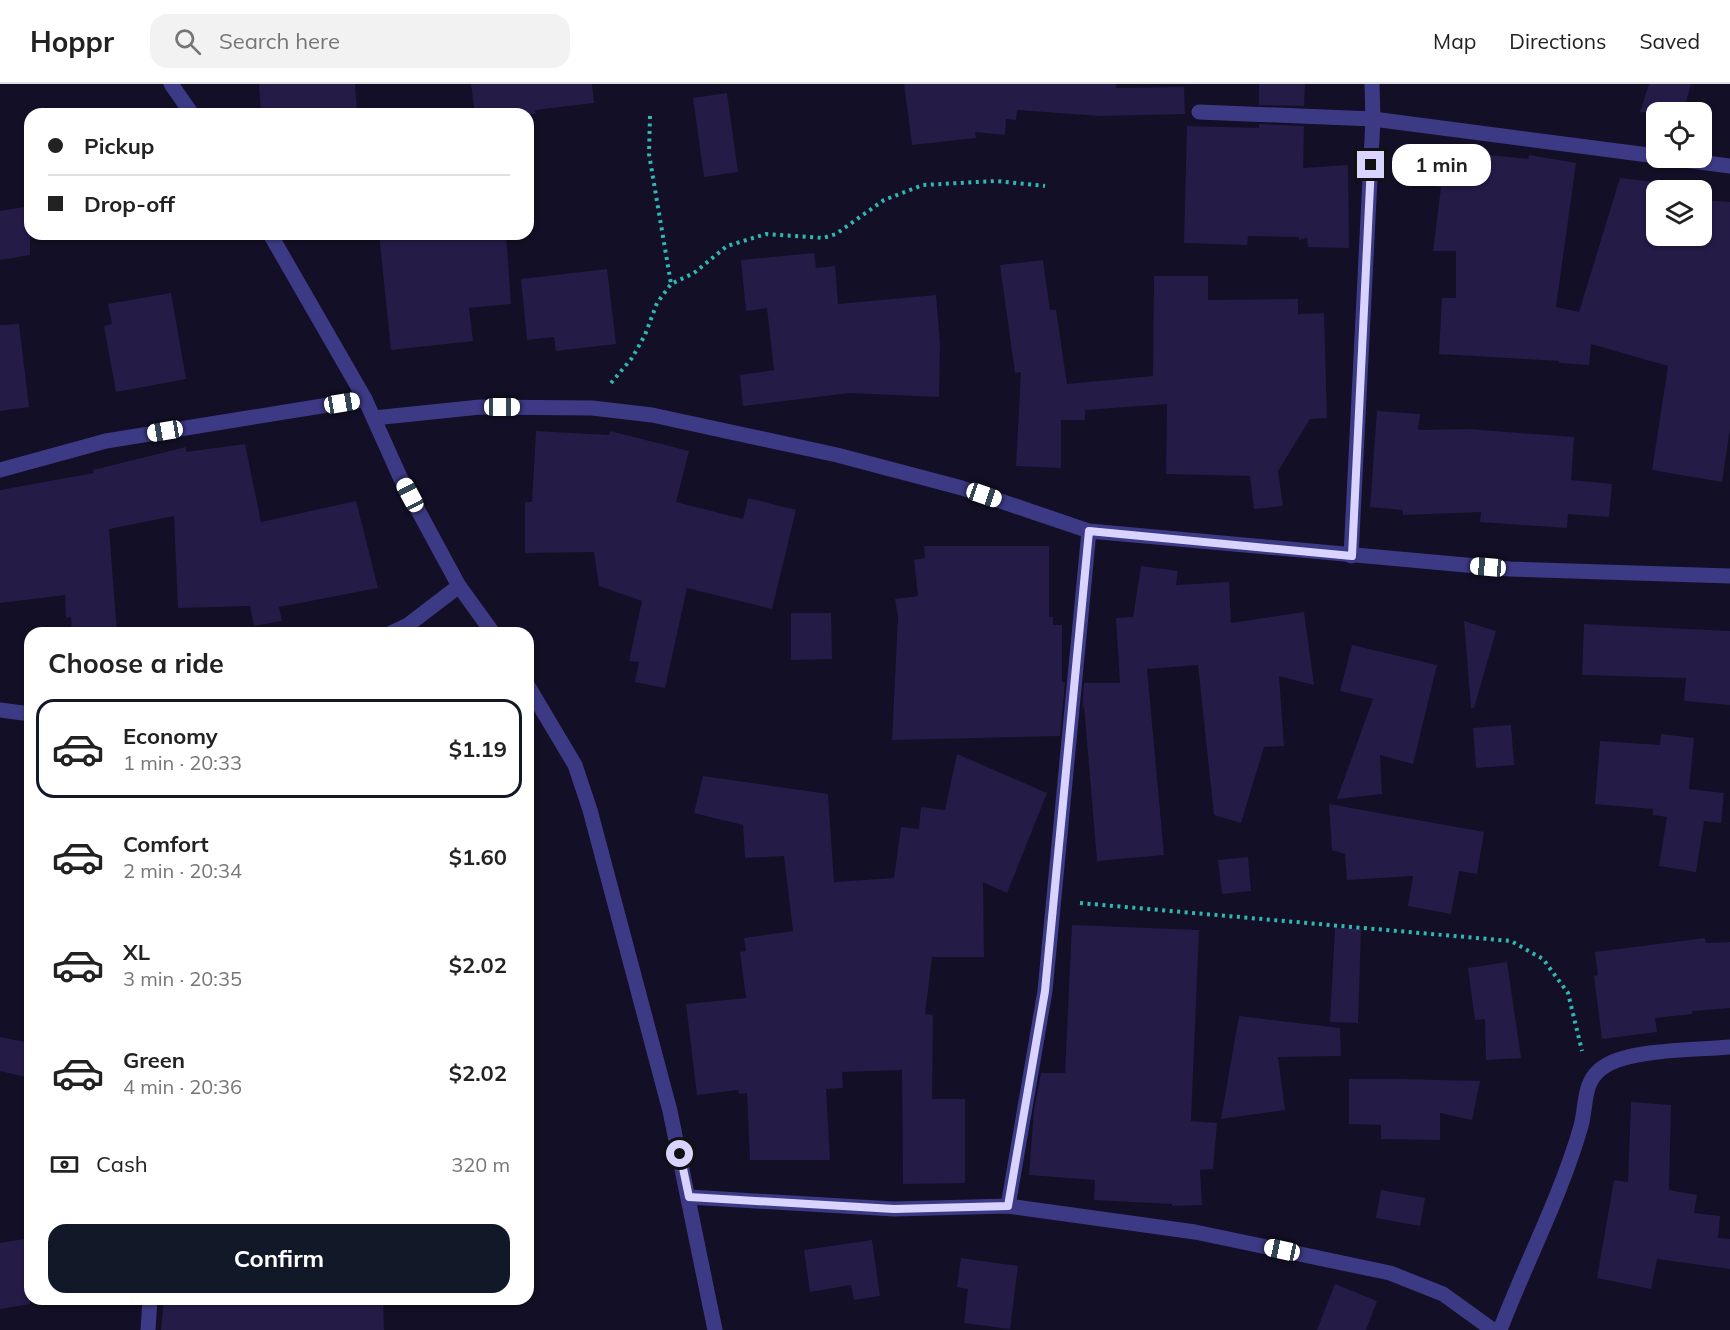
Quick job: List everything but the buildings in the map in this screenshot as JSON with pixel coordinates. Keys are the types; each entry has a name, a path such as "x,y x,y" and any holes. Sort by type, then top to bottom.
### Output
{"street":[{"path":"171,84 188,108"},
{"path":"1352,556 1373,118 1372,84"},
{"path":"1199,112 1373,118 1646,155"},
{"path":"1712,164 1730,166"},
{"path":"273,240 365,399 400,477 459,586 489,627"},
{"path":"0,470 106,441 365,399"},
{"path":"374,418 480,407 592,408 652,415 837,455 962,488 1089,531 1510,569 1730,576"},
{"path":"1008,1206 1045,991 1089,531"},
{"path":"404,627 459,586"},
{"path":"534,696 575,765 590,810 670,1111 715,1330"},
{"path":"0,710 24,713"},
{"path":"1500,1330 1531,1251 1568,1172 1582,1122 1589,1079 1604,1066 1625,1056 1730,1047"},
{"path":"689,1197 894,1209 1008,1206 1195,1232 1390,1273 1443,1294 1493,1330"},
{"path":"148,1330 150,1305"}],"path":[{"path":"651,116 649,153 671,284"},
{"path":"592,408 632,358 645,334 657,303 671,284 694,273 727,246 766,234 823,238 836,234 884,200 923,185 996,181 1045,186"},
{"path":"1052,900 1511,941 1543,959 1568,993 1589,1079"}],"route":[{"path":"680,1154 689,1197 894,1209 1008,1206 1045,991 1089,531 1352,556 1371,165"}]}
